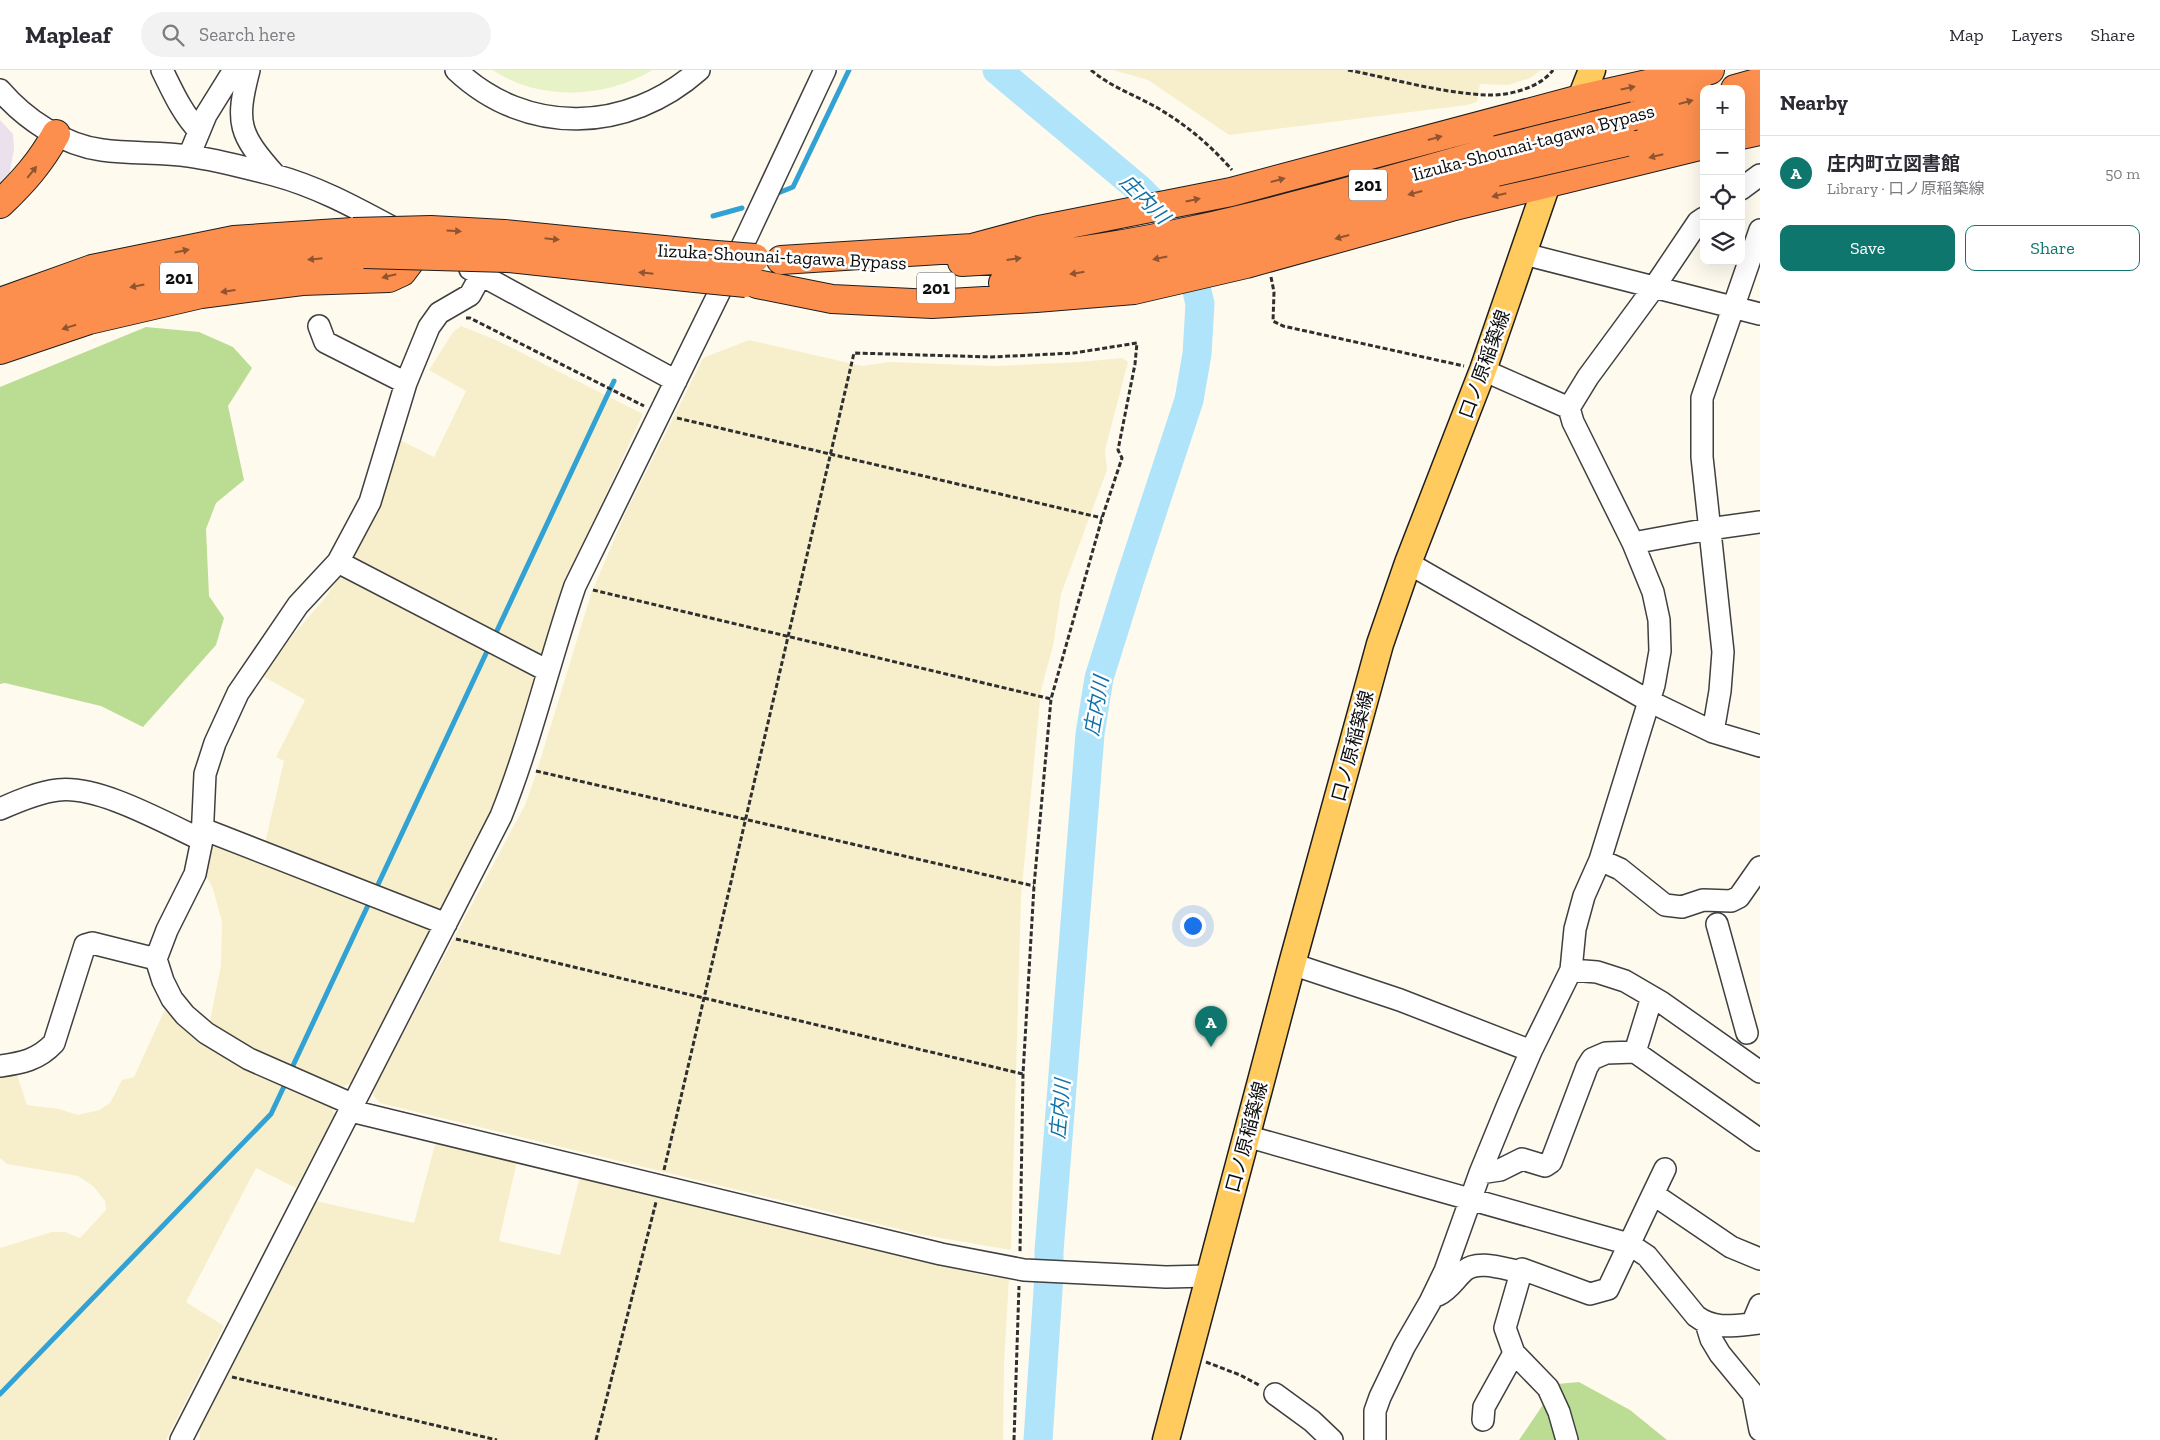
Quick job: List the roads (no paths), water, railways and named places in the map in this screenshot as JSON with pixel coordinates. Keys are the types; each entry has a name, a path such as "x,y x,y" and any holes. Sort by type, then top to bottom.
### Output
{"highway":[{"path":"760,271 972,248 1040,230 1111,217 1580,99 1710,70"},
{"path":"1745,86 1760,82"},
{"name":"Iizuka-Shounai-tagawa Bypass","path":"0,326 103,292 431,230 506,246 760,271 1003,261 1128,266 1249,248 1496,161 1634,116 1700,98"},
{"path":"1745,111 1760,108"},
{"name":"Iizuka-Shounai-tagawa Bypass","path":"1496,161 1626,142 1700,123"},
{"path":"1745,134 1760,131"},
{"path":"0,204 25,181 43,158 56,134"},
{"path":"760,271 832,299 932,304 1036,298 1128,266 1249,248 1450,207 1700,146"},
{"name":"Iizuka-Shounai-tagawa Bypass","path":"0,302 92,270 234,240 358,243"},
{"path":"0,350 89,320 201,294 302,281 388,278 402,272 423,244"}],"main road":[{"name":"口ノ原稲築線","path":"1166,1440 1292,964 1380,644 1408,563 1483,370 1524,254 1546,184 1592,70"}],"street":[{"path":"162,70 188,120 199,131"},
{"path":"189,156 206,115 234,70"},
{"path":"249,70 241,111 242,128 251,148 275,175"},
{"path":"456,70 466,80 490,96 522,109 553,117 586,119 625,113 658,99 684,83 699,70"},
{"path":"181,1440 501,816 520,767 575,586 661,415 825,70"},
{"path":"0,90 32,120 77,145 102,150 189,156 275,175 307,185 340,199 676,381"},
{"path":"1745,185 1760,174"},
{"path":"1375,1440 1376,1411 1380,1398 1404,1347 1432,1299 1445,1271 1480,1173 1531,1051 1571,970 1575,929 1584,896 1600,860 1654,685 1660,651 1659,620 1653,592 1634,544 1573,422 1569,408 1588,377 1701,220"},
{"path":"1713,732 1720,692 1722,652 1702,457 1702,398 1760,230"},
{"path":"1524,254 1760,314"},
{"path":"481,275 470,295 439,313 429,327 406,383 370,502 338,562 298,605 238,693 215,744 205,774 203,834 195,874 167,930 156,959 163,981 172,998 185,1015 206,1033 249,1059 352,1108 660,1186 941,1254 1022,1270 1166,1277 1209,1276"},
{"path":"319,326 325,342 406,383"},
{"path":"1483,370 1569,408"},
{"path":"1634,544 1708,529 1760,522"},
{"path":"338,562 548,670"},
{"path":"1408,563 1649,701 1713,732 1760,746"},
{"path":"0,809 24,799 59,790 87,792 203,834 443,930"},
{"path":"1600,860 1620,869 1665,905 1682,907 1703,900 1731,901 1739,897 1760,868"},
{"path":"1717,924 1754,1029 1732,1053"},
{"path":"0,1066 28,1062 46,1051 54,1043 85,945 92,943 156,959"},
{"path":"1292,964 1400,1000 1531,1051"},
{"path":"1571,970 1597,972 1624,981 1652,997 1760,1072"},
{"path":"1635,1052 1652,997"},
{"path":"1480,1173 1500,1170 1522,1159 1545,1166 1551,1162 1587,1067 1592,1059 1606,1053 1635,1052 1760,1140"},
{"path":"1246,1136 1629,1244 1647,1256 1696,1316 1706,1323 1722,1326 1757,1317"},
{"path":"1432,1299 1444,1292 1465,1270 1475,1266 1492,1266 1521,1272 1522,1269 1590,1294 1608,1289 1665,1169"},
{"path":"1653,1194 1731,1247 1760,1259"},
{"path":"1521,1272 1505,1328 1514,1353 1548,1388 1559,1412 1567,1440"},
{"path":"1706,1323 1711,1338 1720,1354 1753,1394 1760,1430"},
{"path":"1483,1420 1484,1407 1514,1353"},
{"path":"1275,1394 1312,1421 1332,1440"}],"waterway":[{"path":"778,193 793,187 849,70"},
{"name":"庄内川","path":"997,70 1138,188 1165,215 1180,235 1188,252 1200,304 1197,354 1189,400 1099,678 1090,734 1049,1251 1038,1440"},
{"path":"713,216 742,208"},
{"path":"494,637 614,381"},
{"path":"375,891 490,645"},
{"path":"290,1072 370,901"},
{"path":"0,1394 271,1114 287,1080"}],"place":[{"name":"庄内町立図書館","path":"1211,1047"}]}
